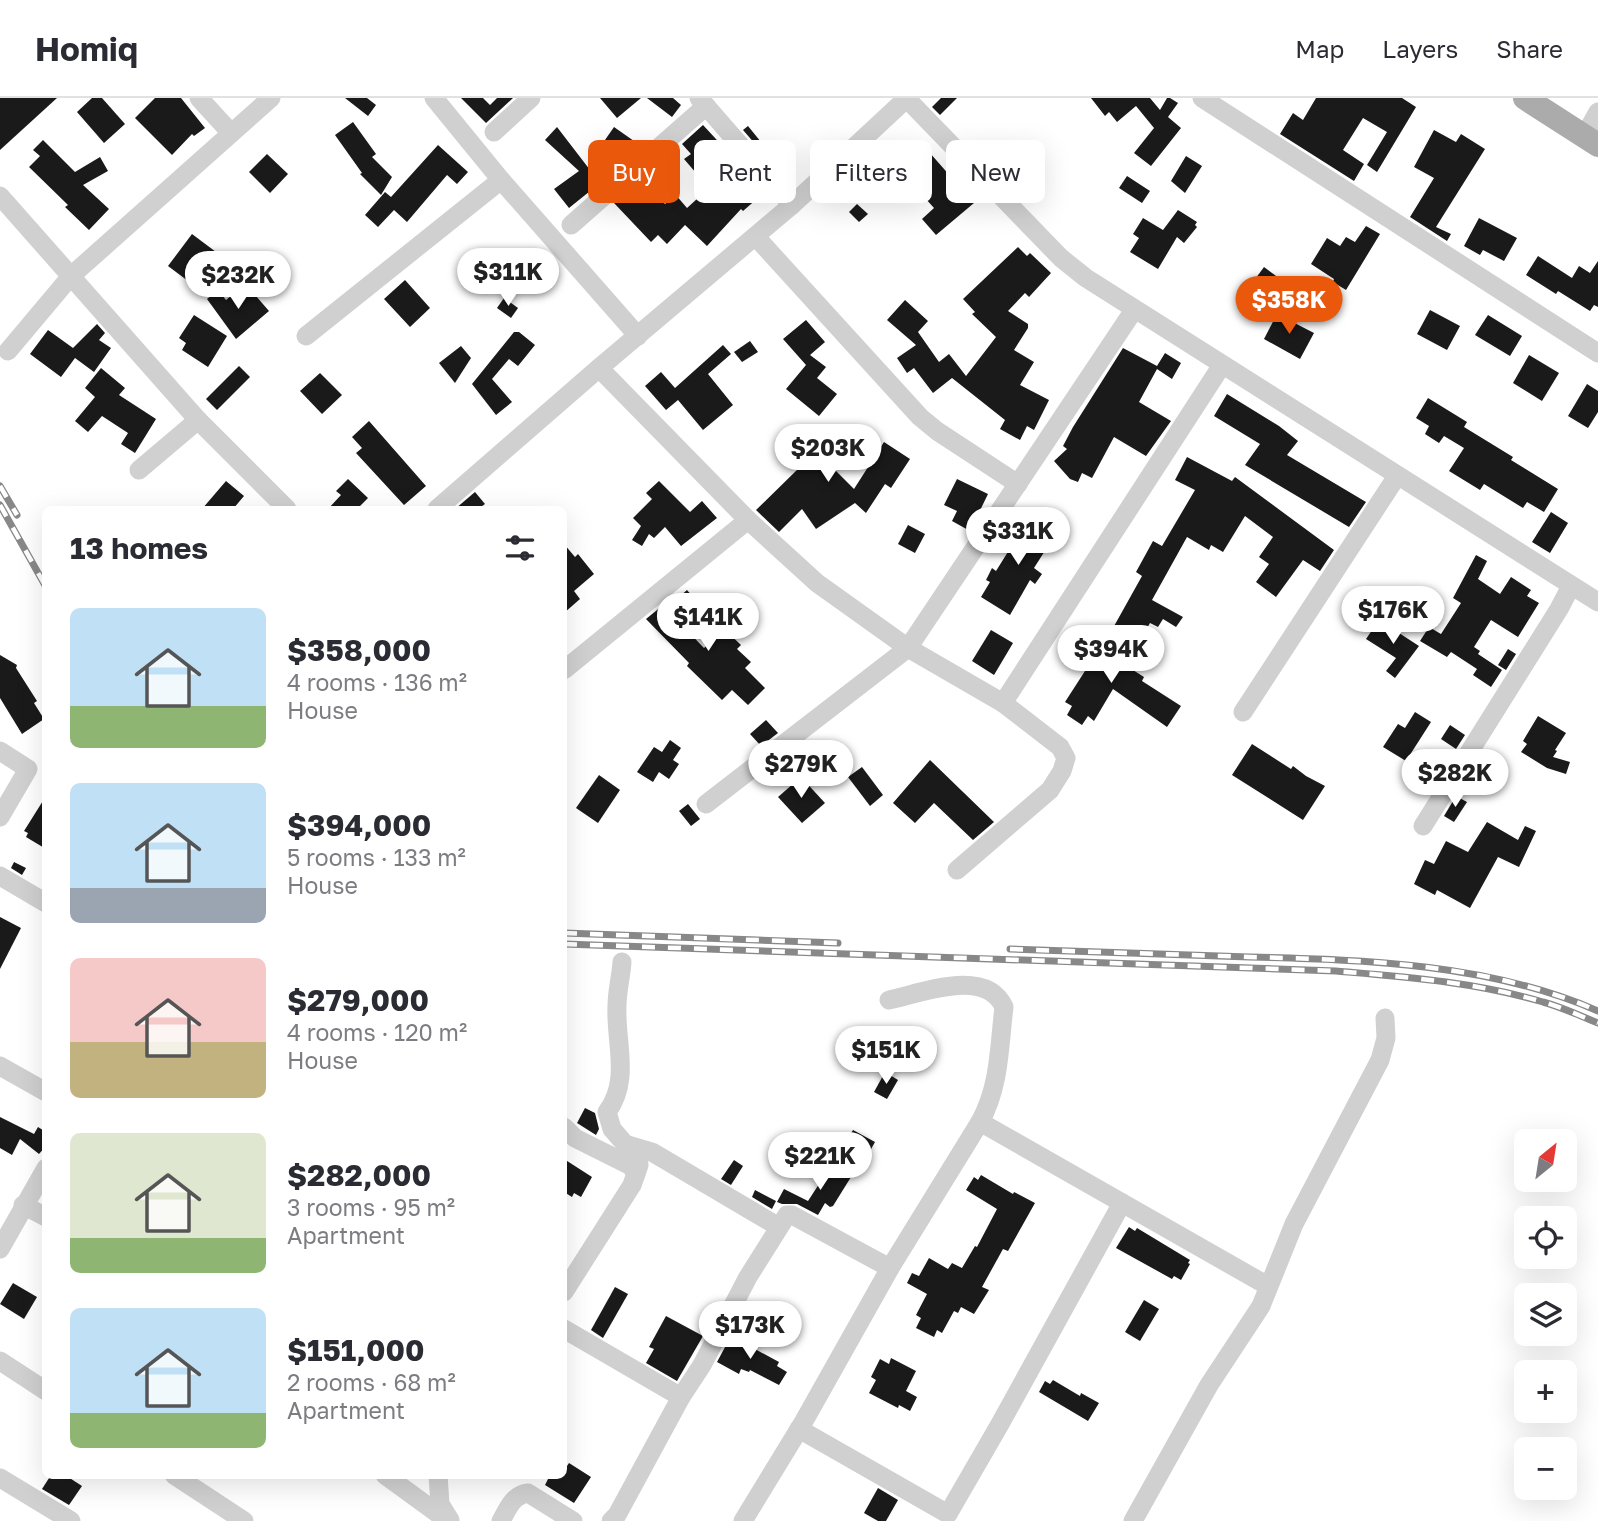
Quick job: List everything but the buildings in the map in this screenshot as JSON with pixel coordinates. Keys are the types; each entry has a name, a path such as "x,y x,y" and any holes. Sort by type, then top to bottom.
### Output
{"main road":[{"path":"1525,98 1591,141"}],"street":[{"path":"199,98 231,133"},
{"path":"8,351 71,276 271,98"},
{"path":"434,98 501,180 638,336"},
{"path":"494,132 531,98"},
{"path":"440,506 599,368 756,237 907,98 1061,258 1134,310 1598,602"},
{"path":"1202,98 1598,353"},
{"path":"571,226 702,102 792,205"},
{"path":"1591,141 1598,113"},
{"path":"306,336 501,180"},
{"path":"0,195 198,420 284,506"},
{"path":"756,237 920,417 1018,484"},
{"path":"706,804 908,648 1134,310"},
{"path":"1003,703 1222,365"},
{"path":"599,368 748,520 817,583 908,648 1003,703 1060,747 1066,758 1062,771 1050,790 957,870"},
{"path":"139,470 198,420"},
{"path":"1242,712 1397,476"},
{"path":"567,668 748,520"},
{"path":"1423,826 1572,586"},
{"path":"0,751 28,769 0,817"},
{"path":"0,876 42,901"},
{"path":"622,962 616,1009 621,1055 620,1081 618,1094 607,1112 612,1129 619,1139 637,1149 652,1152 779,1227"},
{"path":"743,1521 799,1429 890,1268 980,1122 995,1085 1004,1007 999,996 981,986 953,985 889,1000"},
{"path":"1133,1521 1209,1385 1261,1306 1294,1224 1380,1059 1386,1038 1385,1018"},
{"path":"0,1066 42,1090"},
{"path":"980,1122 1268,1286"},
{"path":"567,1130 575,1138 631,1166 636,1174"},
{"path":"567,1287 632,1185 639,1166 637,1149"},
{"path":"0,1249 42,1174"},
{"path":"799,1429 951,1518 1122,1203"},
{"path":"23,1205 42,1215"},
{"path":"611,1521 702,1365 748,1278 787,1215 792,1215 890,1268"},
{"path":"567,1331 681,1397"},
{"path":"0,1361 42,1388"},
{"path":"0,1478 71,1521"},
{"path":"180,1479 244,1521"},
{"path":"391,1479 449,1521"},
{"path":"438,1479 440,1504 449,1521"},
{"path":"500,1521 512,1501 521,1494 528,1493 573,1521"}],"railway":[{"path":"0,486 17,515"},
{"path":"0,505 42,580"},
{"path":"567,933 838,943"},
{"path":"567,944 1336,971 1440,981 1492,990 1550,1004 1598,1023"},
{"path":"1010,949 1338,960 1426,967 1514,983 1598,1011"}]}
